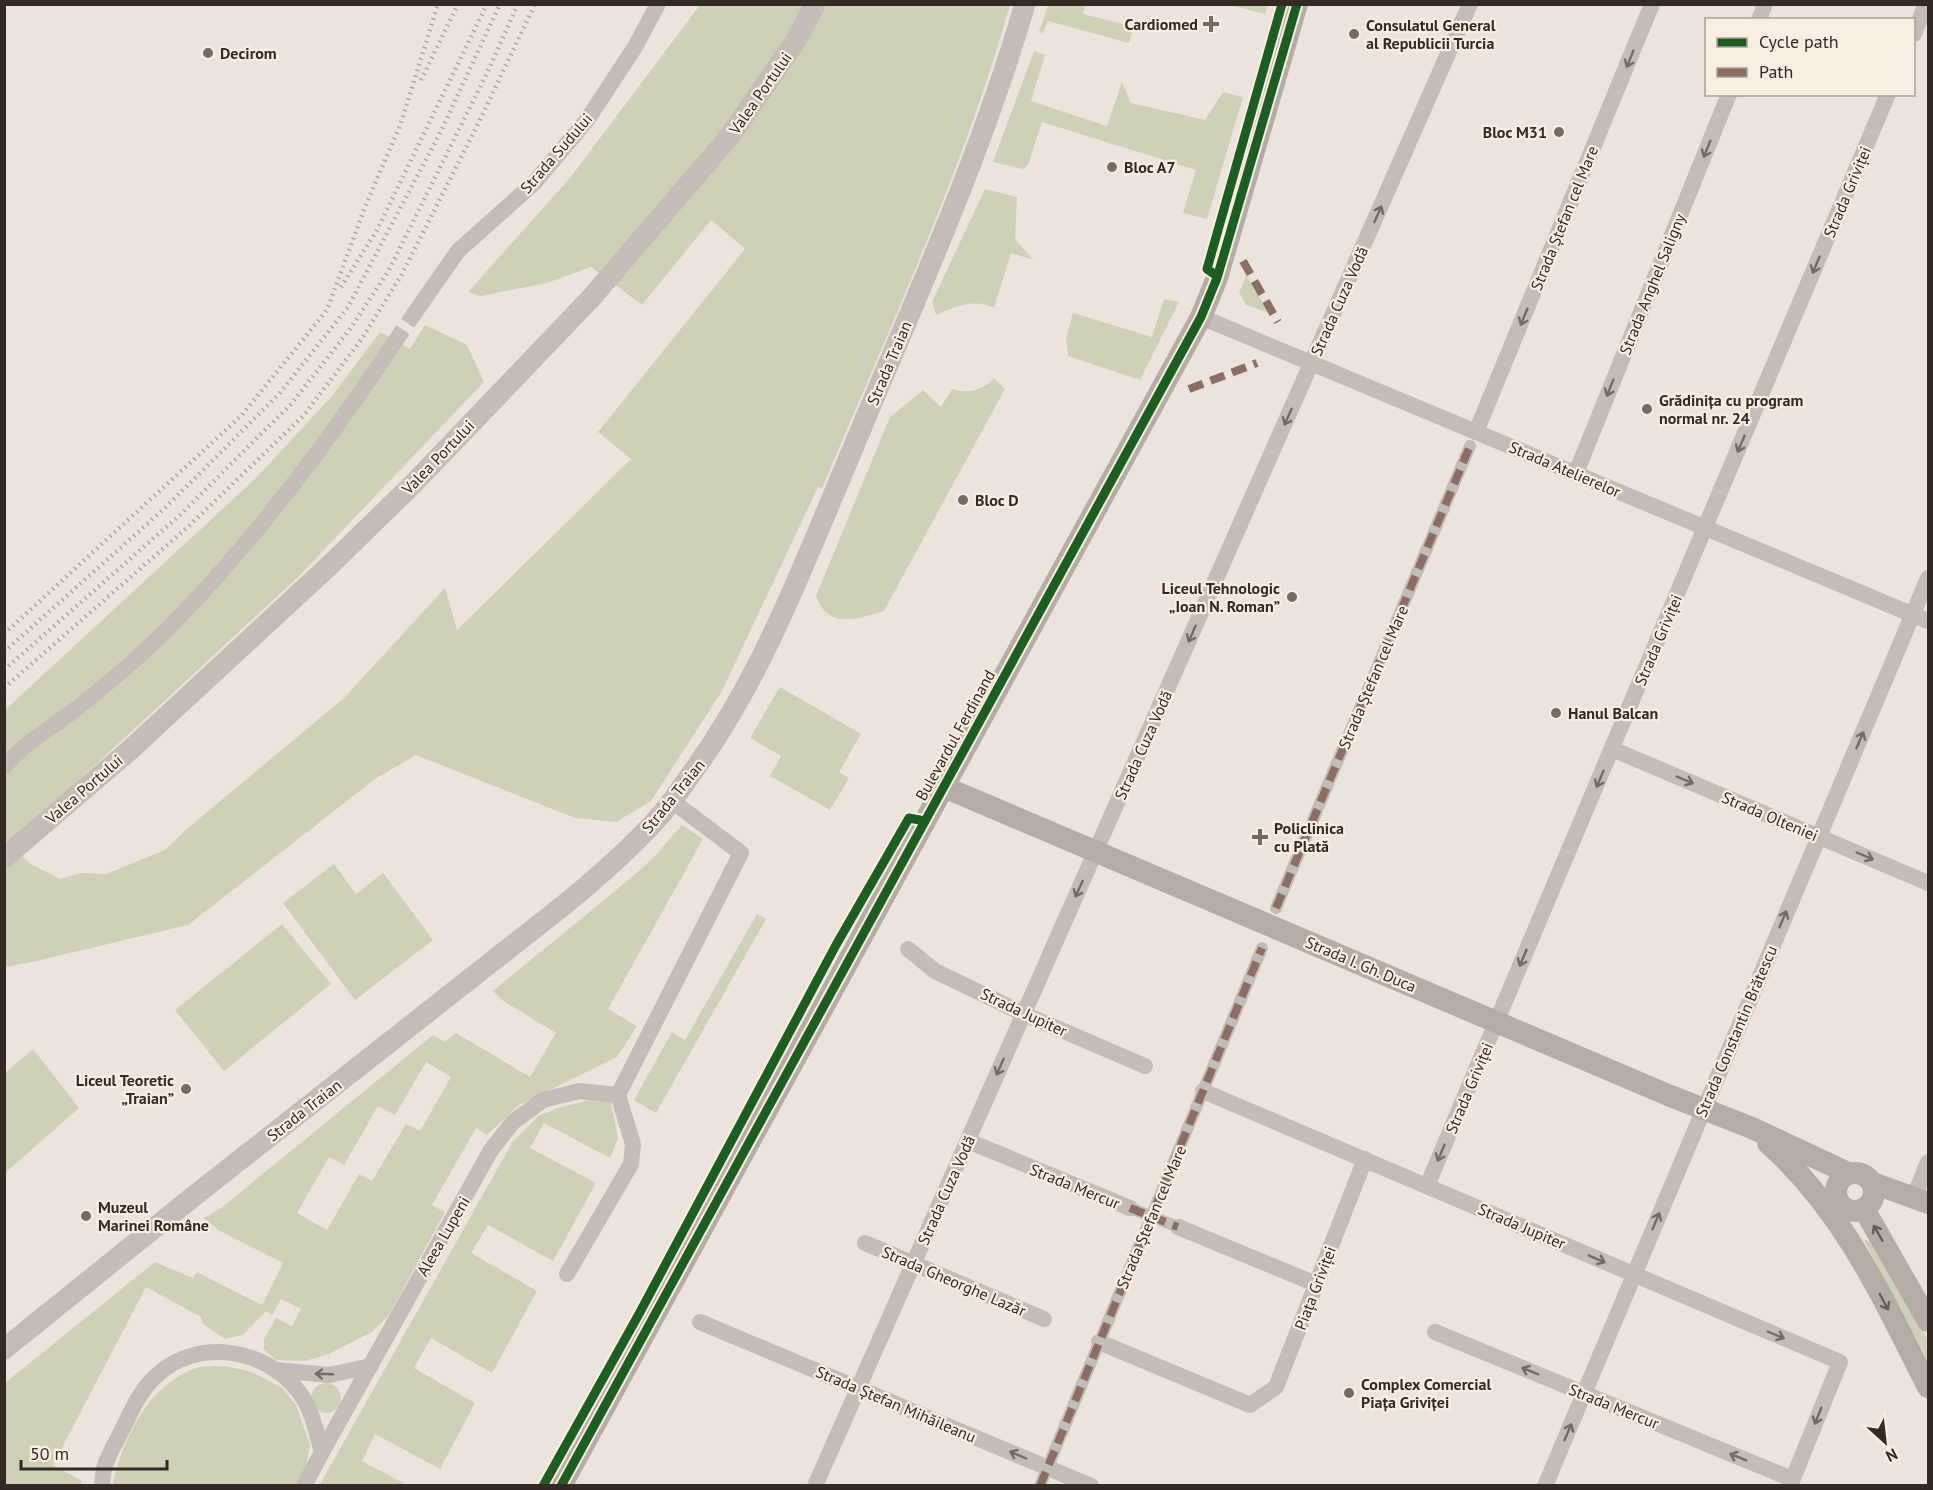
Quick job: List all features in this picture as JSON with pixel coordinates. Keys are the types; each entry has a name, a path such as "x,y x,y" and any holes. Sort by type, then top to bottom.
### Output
{"main road":[{"name":"Bulevardul Ferdinand","path":"561,1485 1201,317 1216,278 1298,4"},
{"name":"Strada I. Gh. Duca","path":"944,787 1752,1128 1848,1173 1838,1182 1857,1199"},
{"path":"1752,1128 1811,1186 1835,1216 1856,1250 1929,1387"},
{"name":"Strada I. Gh. Duca","path":"1779,1141 1857,1199"},
{"path":"1856,1250 1857,1199"},
{"path":"1857,1199 1921,1200"},
{"path":"1857,1199 1929,1321"}],"street":[{"name":"Strada Sudului","path":"414,314 458,250 534,183 587,120 635,47 658,4"},
{"name":"Valea Portului","path":"4,858 130,750 329,566 416,481 592,297 730,136 795,42 815,4"},
{"name":"Strada Traian","path":"4,1349 609,868 672,801 719,736 758,669 788,602 910,314 967,170 1016,36 1025,4"},
{"name":"Strada Cuza Vodă","path":"815,1485 1470,4"},
{"name":"Strada Ștefan cel Mare","path":"1276,908 1652,4"},
{"path":"1915,32 1926,4"},
{"name":"Strada Anghel Saligny","path":"1576,474 1728,96"},
{"name":"Strada Griviței","path":"1428,1186 1887,96"},
{"name":"Strada Atelierelor","path":"1201,317 1312,363 1473,439 1576,474 1921,618"},
{"path":"4,766 31,742 129,666 192,605 251,536 341,420 394,343"},
{"name":"Strada Constantin Brătescu","path":"1545,1485 1819,836 1921,618 1929,578"},
{"name":"Strada Olteniei","path":"1612,749 1929,883"},
{"path":"567,1274 631,1164 633,1144 618,1095 741,853 672,801"},
{"name":"Strada Ștefan cel Mare","path":"1040,1485 1262,948"},
{"name":"Strada Jupiter","path":"908,950 935,971 1024,1014 1145,1066"},
{"name":"Strada Jupiter","path":"1203,1090 1840,1362 1791,1482"},
{"name":"Aleea Lupeni","path":"304,1485 491,1150 513,1122 543,1100 579,1091 618,1095"},
{"name":"Strada Mercur","path":"968,1141 1316,1284"},
{"name":"Piața Griviței","path":"1099,1342 1250,1405 1276,1387 1365,1159"},
{"path":"1921,1200 1929,1162"},
{"name":"Strada Gheorghe Lazăr","path":"865,1243 1044,1319"},
{"name":"Strada Ștefan Mihăileanu","path":"700,1322 1091,1485"},
{"name":"Strada Mercur","path":"1435,1332 1791,1482"},
{"path":"101,1483 110,1454 141,1394 157,1375 184,1357 216,1351 247,1356 276,1370 298,1392 313,1420 322,1452"},
{"path":"276,1370 329,1375 371,1366"}],"green space":[{"path":"700,5 1010,5 948,189 822,488 818,487 722,691 651,801 616,822 575,818 416,755 375,779 188,925 5,967 5,710 256,478 332,396 380,332 410,349 425,325 467,345 484,382 299,576 9,845 31,864 60,879 81,873 106,874 165,850 189,827 344,698 445,588 457,630 631,459 598,432 745,249 711,220 642,305 591,267 547,283 480,296 468,292 570,178"},
{"path":"1048,5 1085,5 1083,14 1134,27 1129,43 1048,21 1043,33 1039,32"},
{"path":"1230,5 1268,5 1265,14"},
{"path":"1034,51 1045,55 1031,101 1107,126 1122,82 1131,103 1205,120 1223,92 1243,97 1207,219 1183,213 1196,170 1042,122 1028,165 1023,169 993,162"},
{"path":"985,189 1017,197 1015,239 1033,260 1011,253 994,308 972,304 936,315 932,302"},
{"path":"1246,275 1269,313 1246,305 1239,293"},
{"path":"1164,299 1179,302 1140,380 1068,356 1066,338 1073,313 1152,337"},
{"path":"994,378 1005,389 884,611 854,619 836,618 828,614 821,607 816,596 890,417 923,390 941,407 952,389 974,390"},
{"path":"780,687 861,734 839,772 849,778 830,810 770,776 781,756 750,738"},
{"path":"682,825 703,839 608,1009 637,1026 617,1057 519,1105 487,1135 476,1128 432,1205 445,1212 389,1315 372,1332 329,1354 305,1361 276,1360 264,1350 264,1339 276,1318 292,1326 301,1309 281,1299 272,1315 266,1311 243,1335 225,1339 203,1324 201,1317 146,1287 53,1465 82,1481 80,1485 5,1486 5,1383 155,1262 193,1278 197,1272 262,1305 283,1263 218,1230 204,1218 221,1208 433,1035 445,1042 456,1033 530,1077 556,1033 502,1000 493,991 654,857","holes":["426,1062 451,1077 420,1131 406,1124 372,1181 359,1174 327,1230 297,1213 329,1157 344,1165 378,1106 395,1115"]},
{"path":"334,864 356,894 383,873 433,940 355,1000 283,903"},
{"path":"757,914 766,919 656,1113 634,1100 672,1032 685,1040"},
{"path":"282,924 331,984 224,1071 175,1010"},
{"path":"33,1049 79,1108 5,1173 5,1073"},
{"path":"597,1098 610,1099 618,1138 610,1158 544,1123 530,1148 596,1183 553,1261 488,1225 471,1253 537,1291 492,1373 431,1338 414,1368 475,1403 440,1469 375,1434 362,1461 407,1485 319,1486 512,1143 538,1116 558,1108"},
{"path":"1864,1240 1870,1241 1928,1340 1928,1361"},
{"path":"225,1366 252,1372 282,1388 296,1405 310,1445 305,1472 298,1485 114,1486 113,1481 118,1464 132,1430 141,1414 164,1386 196,1368"},
{"path":"326,1383 332,1384 340,1392 340,1404 332,1412 326,1413 320,1412 312,1404 311,1398 312,1392 320,1384"}],"tunnel":[{"path":"394,343 414,314"}],"railway":[{"path":"4,634 241,416 327,310 365,207 401,123 438,4"},
{"path":"421,80 458,4"},
{"path":"341,287 377,230 487,4"},
{"path":"4,652 166,507 279,394 348,307 441,131 500,4"},
{"path":"4,670 180,515 292,403 350,329 389,270 489,69 518,4"},
{"path":"4,688 190,525 304,415 361,340 402,274 477,126 535,4"}],"marked path":[{"path":"1243,261 1278,322"},
{"path":"1189,389 1257,363"},
{"path":"1276,908 1470,446"},
{"path":"1040,1486 1262,948"},
{"path":"1130,1208 1178,1227"}],"cycle path":[{"path":"1217,276 1207,269 1282,4"},
{"path":"561,1486 1201,317 1217,278 1297,4"},
{"path":"543,1486 639,1314 836,945 909,818 925,821"}],"place":[{"name":"Cardiomed","path":"1211,24"},
{"name":"Consulatul General al Republicii Turcia","path":"1354,34"},
{"name":"Decirom","path":"208,53"},
{"name":"Bloc M31","path":"1559,132"},
{"name":"Bloc A7","path":"1112,167"},
{"name":"Grădinița cu program normal nr. 24","path":"1647,409"},
{"name":"Bloc D","path":"963,500"},
{"name":"Liceul Tehnologic „Ioan N. Roman”","path":"1292,597"},
{"name":"Hanul Balcan","path":"1556,713"},
{"name":"Policlinica cu Plată","path":"1260,837"},
{"name":"Liceul Teoretic „Traian”","path":"186,1089"},
{"name":"Muzeul Marinei Române","path":"86,1216"},
{"name":"Complex Comercial Piața Griviței","path":"1349,1393"}]}
